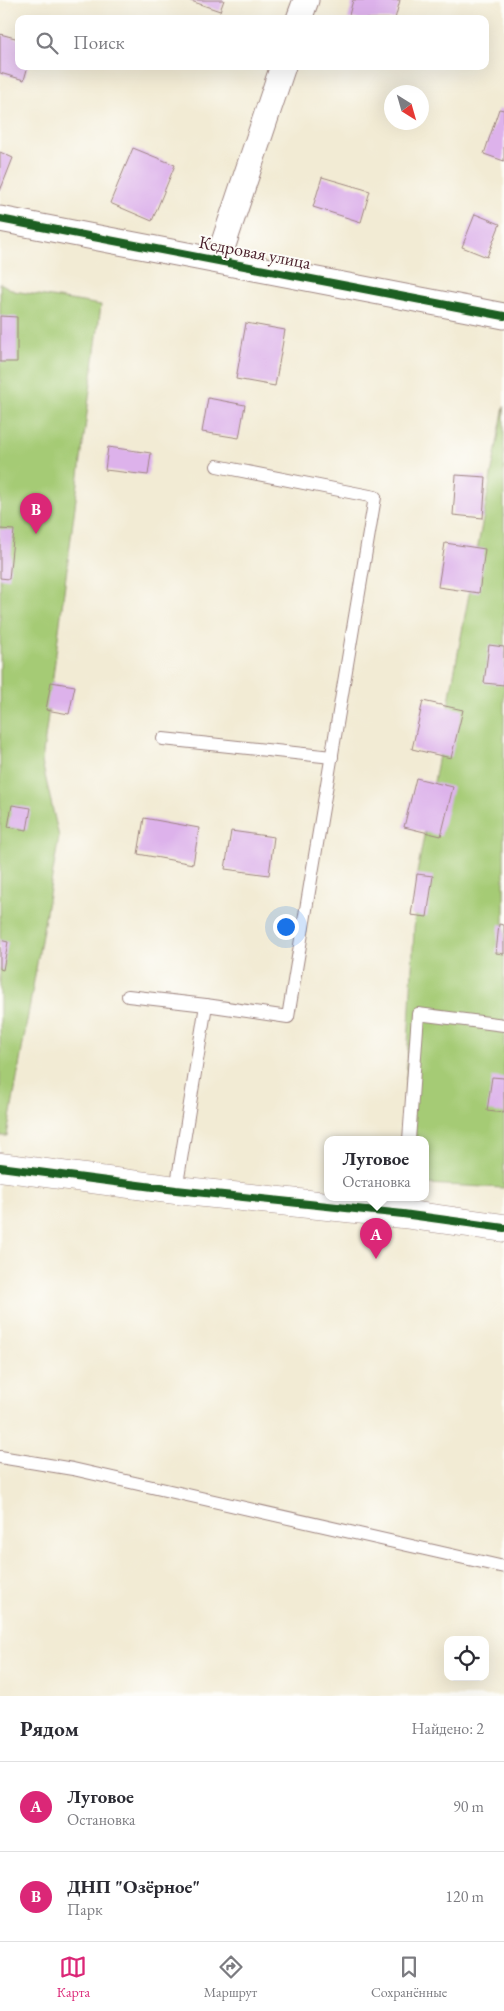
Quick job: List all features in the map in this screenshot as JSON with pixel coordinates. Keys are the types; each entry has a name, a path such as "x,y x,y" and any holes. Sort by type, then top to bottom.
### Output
{"street":[{"path":"300,15 306,0"},
{"path":"218,260 282,70"},
{"name":"Кедровая улица","path":"0,219 504,316"},
{"path":"0,1168 176,1190 324,1200"},
{"path":"333,1201 404,1206 504,1228"}],"lane":[{"path":"128,996 288,1017 332,757 375,496 217,466"},
{"path":"163,739 332,757"},
{"path":"176,1190 206,1005"},
{"path":"409,1136 418,1014 504,1025"},
{"path":"0,1457 73,1469 504,1567"}],"green space":[{"path":"0,283 14,291 101,305 42,762 59,837 7,1136 0,1136"},
{"path":"504,406 504,1188 429,1184 429,1136 403,1136 417,873"}],"building":[{"path":"188,0 224,0 220,11"},
{"path":"353,0 400,0 396,15 349,15"},
{"path":"0,34 15,38 15,70 27,70 24,80 0,73"},
{"path":"499,109 504,110 504,161 484,154"},
{"path":"133,148 175,165 152,221 110,203"},
{"path":"0,152 13,158 0,191"},
{"path":"322,177 370,191 361,222 313,207"},
{"path":"475,214 500,224 487,257 462,247"},
{"path":"0,316 17,317 17,362 0,362"},
{"path":"246,323 285,330 275,386 236,379"},
{"path":"208,398 245,405 239,438 202,432"},
{"path":"108,447 151,453 148,475 105,470"},
{"path":"456,475 486,477 483,518 453,515"},
{"path":"0,529 14,530 9,579 0,578"},
{"path":"445,543 485,549 479,593 438,587"},
{"path":"489,645 504,647 504,685 484,683"},
{"path":"51,682 75,686 69,714 46,710"},
{"path":"423,701 463,710 451,758 412,749"},
{"path":"416,778 453,787 441,836 404,827"},
{"path":"12,805 31,808 27,830 8,827"},
{"path":"144,818 199,828 193,864 138,854"},
{"path":"231,831 274,837 269,875 225,869"},
{"path":"417,874 433,876 427,917 411,915"},
{"path":"499,924 504,925 504,954 496,953"},
{"path":"0,940 8,942 3,970 0,969"},
{"path":"492,1077 504,1078 504,1113 487,1111"}],"cycle path":[{"path":"0,219 504,316"},
{"path":"0,1167 176,1190 403,1214 504,1228"}],"place":[{"name":"ДНП \"Озёрное\"","path":"36,534"},
{"name":"Луговое","path":"376,1259"}]}
